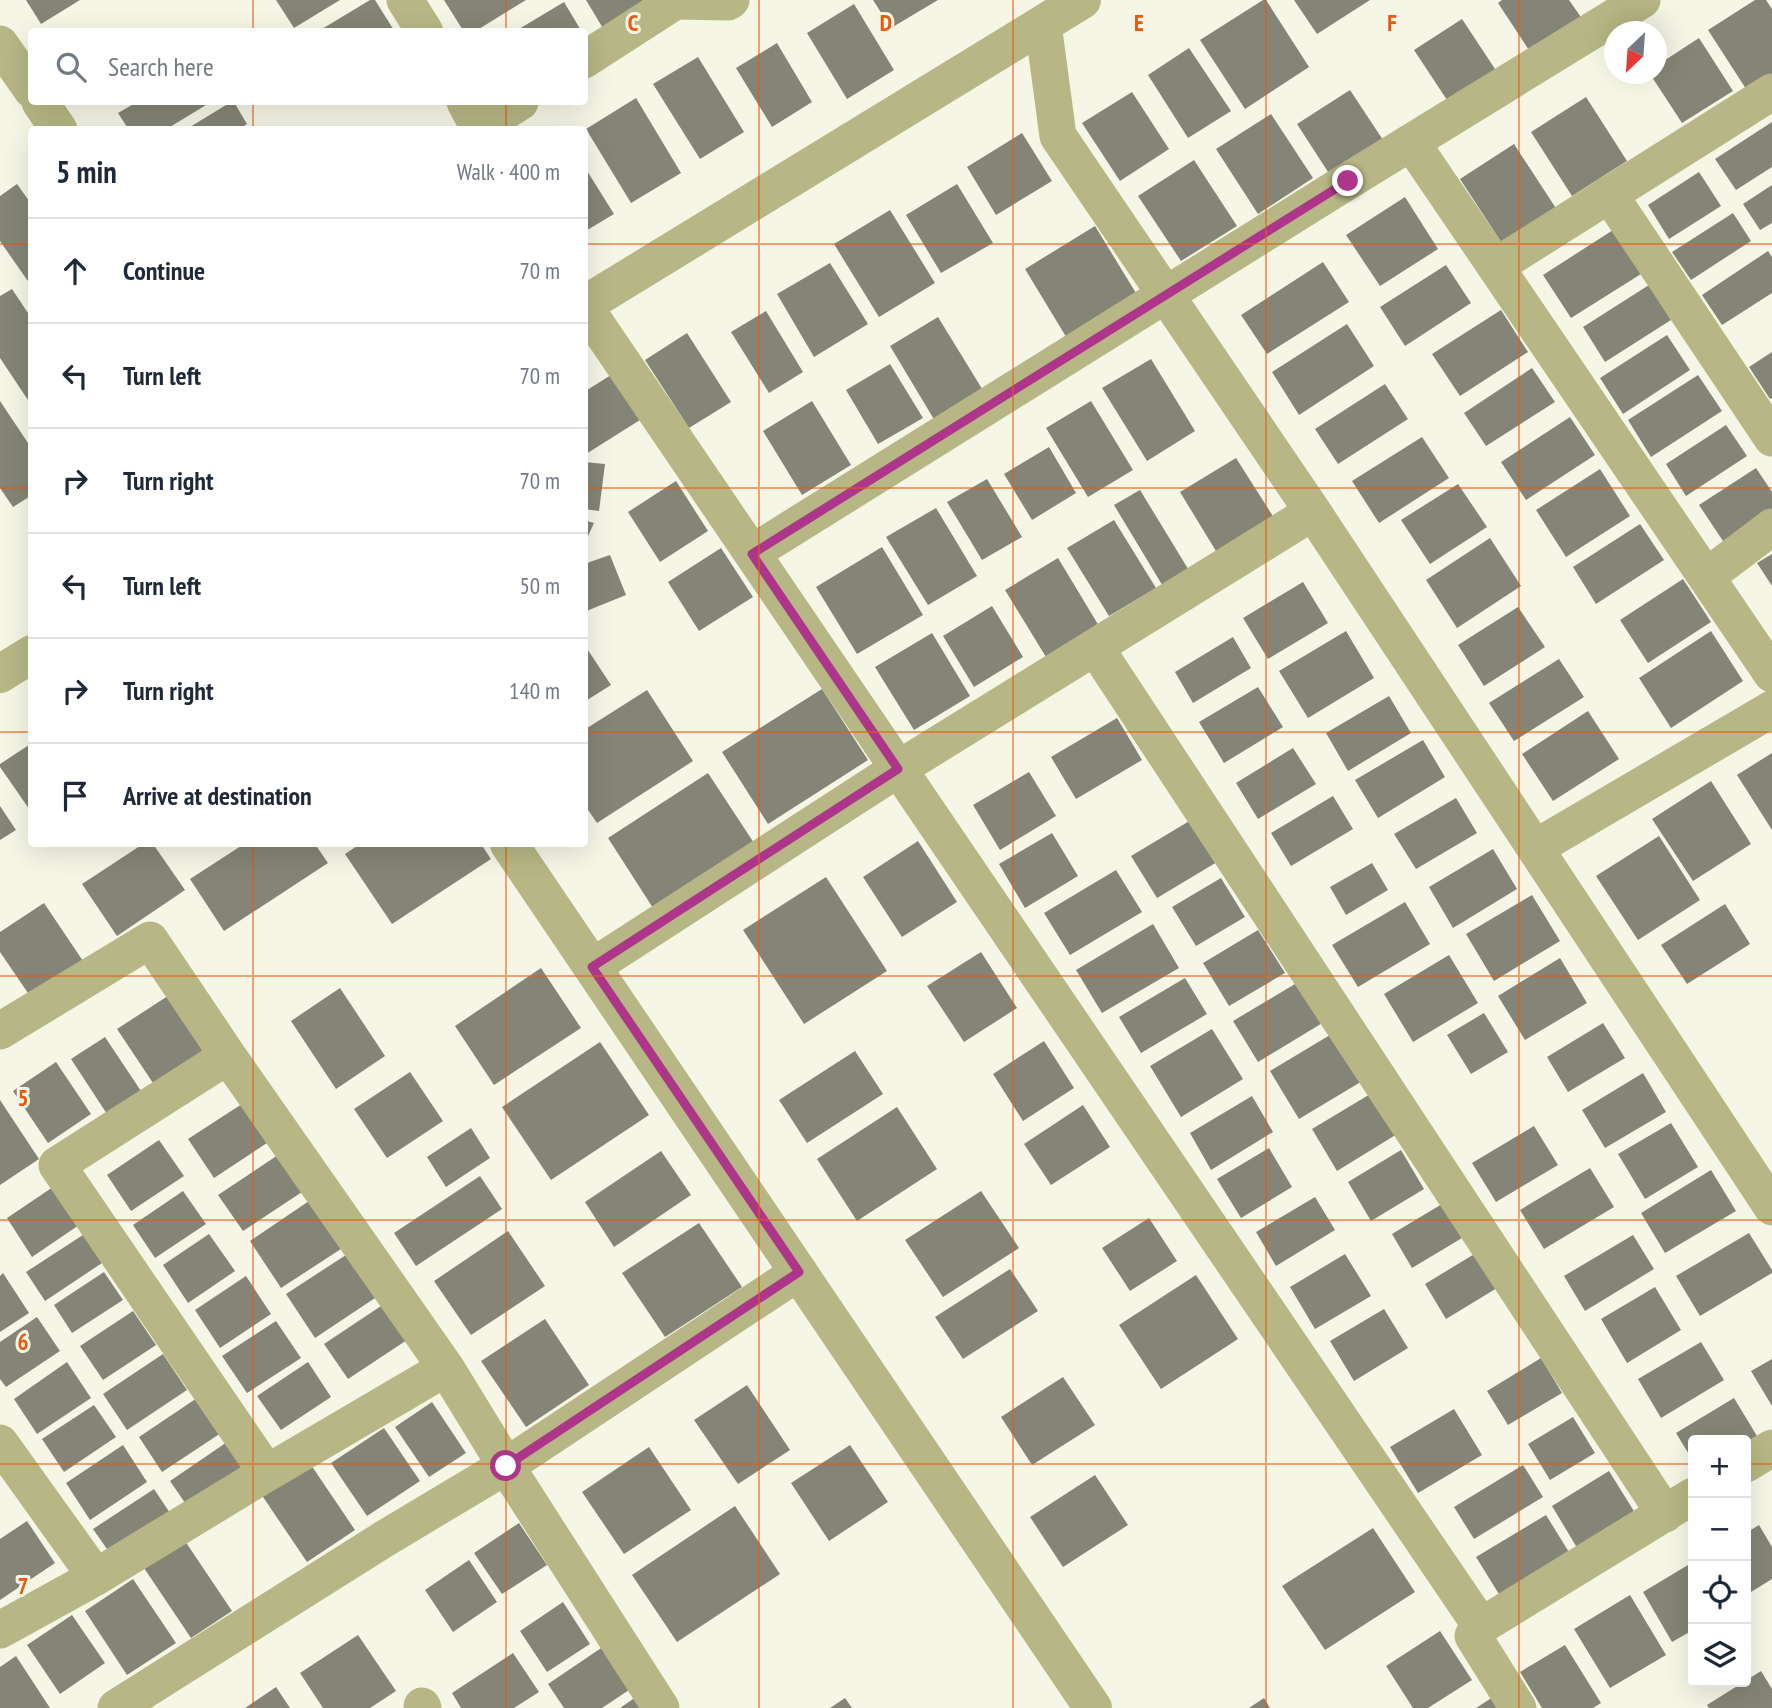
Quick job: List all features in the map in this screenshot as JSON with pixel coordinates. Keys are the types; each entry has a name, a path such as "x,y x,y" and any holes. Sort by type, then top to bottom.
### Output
{"street":[{"path":"405,0 422,28"},
{"path":"588,57 676,1 731,0"},
{"path":"588,303 1082,0"},
{"path":"752,554 1642,0"},
{"path":"1043,24 1058,136 1313,512 1772,1207"},
{"path":"0,44 28,84"},
{"path":"1496,266 1772,92"},
{"path":"42,105 56,126"},
{"path":"475,120 512,105"},
{"path":"1411,142 1772,674"},
{"path":"1609,194 1772,438"},
{"path":"588,311 1481,1626"},
{"path":"592,967 898,769 1313,512"},
{"path":"1706,577 1772,527"},
{"path":"1095,647 1679,1505 1481,1626 1473,1636 1518,1708"},
{"path":"0,674 28,656"},
{"path":"1535,848 1772,709"},
{"path":"511,847 1093,1708"},
{"path":"0,1031 150,940 446,1368 661,1708"},
{"path":"228,1056 57,1165 267,1474"},
{"path":"116,1708 384,1539 506,1466 799,1272"},
{"path":"0,1630 96,1577 446,1368"},
{"path":"0,1443 96,1577"},
{"path":"1751,1461 1772,1448"}],"building":[{"path":"26,0 80,0 41,24"},
{"path":"276,0 340,0 294,28"},
{"path":"370,0 375,0 392,28 324,28"},
{"path":"444,0 526,0 480,28 462,28"},
{"path":"586,0 653,0 604,30"},
{"path":"873,0 938,0 891,28"},
{"path":"1266,0 1309,67 1245,109 1200,40"},
{"path":"1294,0 1370,0 1317,34"},
{"path":"1502,0 1569,0 1583,20 1531,53 1498,3"},
{"path":"1755,0 1766,0 1772,9 1772,76 1748,92 1708,30"},
{"path":"564,2 580,28 521,28"},
{"path":"854,4 894,70 847,99 807,33"},
{"path":"1462,19 1497,72 1449,103 1414,50"},
{"path":"1699,38 1733,91 1682,123 1657,84 1667,84 1667,59"},
{"path":"777,43 812,102 772,127 736,68"},
{"path":"1189,48 1231,111 1188,138 1148,75"},
{"path":"698,57 744,132 700,159 653,84"},
{"path":"1350,90 1383,140 1330,175 1297,124"},
{"path":"1132,92 1169,149 1120,181 1082,123"},
{"path":"1586,97 1627,161 1572,196 1531,132"},
{"path":"636,98 681,173 631,203 588,132 588,128"},
{"path":"132,105 206,105 172,126 126,126 118,113"},
{"path":"226,105 236,105 247,124 244,126 192,126"},
{"path":"1271,114 1313,178 1258,214 1216,149"},
{"path":"1772,122 1772,167 1736,190 1715,159"},
{"path":"1022,133 1052,181 996,215 967,167"},
{"path":"1514,144 1561,216 1507,251 1460,179"},
{"path":"1194,160 1237,226 1181,261 1138,196"},
{"path":"588,172 614,214 588,230"},
{"path":"1699,172 1721,206 1669,239 1648,205"},
{"path":"17,184 28,199 28,281 0,241 0,196"},
{"path":"957,184 993,243 941,273 906,215"},
{"path":"1772,185 1772,223 1760,230 1743,204"},
{"path":"1405,197 1438,249 1380,286 1346,235"},
{"path":"890,210 935,283 879,317 834,244"},
{"path":"1733,213 1751,241 1691,280 1672,252"},
{"path":"1095,226 1139,298 1068,340 1025,269"},
{"path":"1613,230 1641,274 1571,318 1543,275"},
{"path":"1768,251 1772,257 1772,293 1722,325 1702,295"},
{"path":"1323,262 1349,302 1267,354 1241,315"},
{"path":"830,263 868,324 814,357 777,294"},
{"path":"1446,265 1471,303 1405,346 1380,307"},
{"path":"1649,285 1671,320 1605,362 1583,327"},
{"path":"12,289 28,313 28,400 0,358 0,296"},
{"path":"1501,310 1528,352 1460,396 1432,354"},
{"path":"766,311 803,372 769,393 731,332"},
{"path":"938,317 984,392 935,421 890,346"},
{"path":"1347,324 1374,366 1299,415 1272,372"},
{"path":"687,333 731,402 689,428 645,360"},
{"path":"1667,335 1690,370 1623,414 1600,378"},
{"path":"1772,352 1772,398 1770,399 1749,367"},
{"path":"1151,359 1195,431 1147,461 1102,388"},
{"path":"890,364 923,418 878,444 846,390"},
{"path":"1532,368 1555,402 1486,446 1464,413"},
{"path":"611,375 640,420 588,453 588,389"},
{"path":"1698,375 1722,411 1651,457 1628,420"},
{"path":"1385,384 1408,419 1338,464 1315,429"},
{"path":"0,401 28,443 28,498 13,507 0,488"},
{"path":"812,401 851,465 802,495 763,431"},
{"path":"1091,401 1133,470 1088,497 1046,428"},
{"path":"1570,417 1595,455 1526,500 1501,462"},
{"path":"1726,425 1747,456 1686,496 1666,464"},
{"path":"1422,437 1449,478 1379,523 1352,481"},
{"path":"1049,447 1076,493 1032,520 1004,474"},
{"path":"1236,458 1276,521 1219,556 1180,492"},
{"path":"588,462 605,464 599,511 588,510"},
{"path":"1756,468 1772,492 1772,509 1723,541 1699,505"},
{"path":"1600,469 1630,516 1566,557 1536,510"},
{"path":"987,479 1022,537 982,560 947,502"},
{"path":"676,481 708,531 660,562 628,512"},
{"path":"1458,484 1487,527 1430,564 1401,520"},
{"path":"1140,490 1190,572 1164,588 1114,505"},
{"path":"936,508 977,576 928,605 886,537"},
{"path":"1114,520 1156,588 1109,616 1067,548"},
{"path":"588,521 594,523 588,536"},
{"path":"1640,524 1664,560 1596,604 1573,567"},
{"path":"1490,538 1521,586 1457,628 1426,580"},
{"path":"882,547 923,615 857,654 816,587"},
{"path":"721,548 753,597 699,631 668,582"},
{"path":"1772,554 1772,586 1757,563"},
{"path":"610,555 626,595 588,610 588,563"},
{"path":"1058,558 1099,626 1046,657 1005,590"},
{"path":"1683,579 1711,622 1648,663 1620,620"},
{"path":"1303,582 1328,623 1268,659 1243,618"},
{"path":"992,606 1023,657 974,687 943,636"},
{"path":"1518,607 1545,647 1484,686 1458,645"},
{"path":"1346,631 1374,678 1308,718 1279,671"},
{"path":"1711,631 1743,681 1671,728 1639,678"},
{"path":"932,633 970,696 914,730 875,667"},
{"path":"1233,637 1251,668 1193,703 1175,672"},
{"path":"588,650 611,685 588,699"},
{"path":"1559,659 1584,697 1514,741 1489,703"},
{"path":"1258,687 1283,727 1224,763 1199,722"},
{"path":"822,689 868,760 768,824 722,752"},
{"path":"647,690 693,761 597,823 588,810 588,727"},
{"path":"1389,696 1411,733 1348,771 1326,733"},
{"path":"1588,711 1619,759 1553,801 1522,754"},
{"path":"1117,718 1142,760 1076,799 1051,757"},
{"path":"1423,740 1445,777 1378,818 1355,780"},
{"path":"28,746 28,807 0,767 0,764"},
{"path":"1293,748 1316,784 1258,819 1236,783"},
{"path":"1772,753 1772,830 1737,775"},
{"path":"1029,772 1056,816 1000,850 973,805"},
{"path":"708,773 754,843 653,908 608,838"},
{"path":"1711,781 1751,844 1693,881 1652,819"},
{"path":"1333,796 1353,829 1291,866 1271,833"},
{"path":"1456,798 1477,833 1416,869 1394,834"},
{"path":"0,806 16,830 0,840"},
{"path":"1196,817 1222,859 1157,898 1131,856"},
{"path":"1052,833 1078,876 1025,908 999,864"},
{"path":"1659,836 1700,900 1638,940 1596,876"},
{"path":"918,841 957,902 902,937 863,877"},
{"path":"138,847 155,847 185,890 117,936 82,884"},
{"path":"239,847 317,847 328,863 224,931 190,879"},
{"path":"356,847 483,847 491,859 392,924 345,854"},
{"path":"1493,849 1517,889 1453,928 1429,887"},
{"path":"1372,863 1388,890 1346,915 1330,887"},
{"path":"1116,870 1142,912 1070,955 1044,913"},
{"path":"826,877 887,971 804,1024 743,930"},
{"path":"1221,878 1245,917 1196,946 1172,907"},
{"path":"1532,895 1560,941 1494,981 1466,934"},
{"path":"1405,902 1430,944 1358,987 1332,945"},
{"path":"44,903 83,961 30,996 0,952 0,932"},
{"path":"1725,904 1750,944 1687,984 1661,945"},
{"path":"1153,924 1179,968 1102,1013 1076,970"},
{"path":"1258,930 1285,973 1229,1006 1203,963"},
{"path":"981,952 1017,1008 964,1042 927,986"},
{"path":"1449,955 1478,1003 1413,1042 1384,994"},
{"path":"1560,958 1587,1003 1525,1040 1498,996"},
{"path":"541,968 581,1028 494,1085 455,1026"},
{"path":"1185,978 1207,1014 1141,1053 1119,1017"},
{"path":"1300,981 1324,1022 1258,1062 1233,1021"},
{"path":"340,988 385,1056 336,1089 291,1021"},
{"path":"174,992 210,1046 153,1083 117,1029"},
{"path":"1484,1013 1508,1052 1471,1074 1447,1035"},
{"path":"1603,1023 1625,1058 1568,1092 1547,1057"},
{"path":"1212,1029 1243,1079 1181,1117 1150,1066"},
{"path":"1335,1032 1364,1080 1299,1119 1270,1071"},
{"path":"105,1037 141,1091 107,1114 71,1059"},
{"path":"1044,1041 1074,1088 1023,1121 993,1074"},
{"path":"600,1042 649,1115 551,1180 502,1107"},
{"path":"855,1051 883,1094 807,1143 779,1100"},
{"path":"56,1062 91,1114 48,1143 13,1091"},
{"path":"410,1072 443,1121 387,1158 354,1109"},
{"path":"1643,1073 1666,1112 1605,1148 1582,1110"},
{"path":"1377,1090 1402,1131 1337,1171 1312,1129"},
{"path":"1252,1096 1273,1132 1211,1170 1190,1133"},
{"path":"0,1100 39,1159 0,1185"},
{"path":"245,1102 270,1141 214,1178 188,1139"},
{"path":"1083,1105 1110,1147 1051,1185 1024,1144"},
{"path":"897,1107 937,1169 857,1221 817,1159"},
{"path":"1671,1123 1698,1167 1645,1199 1618,1154"},
{"path":"1534,1126 1558,1165 1496,1202 1472,1163"},
{"path":"471,1128 490,1158 446,1187 427,1157"},
{"path":"159,1140 184,1176 131,1211 107,1175"},
{"path":"1269,1148 1292,1187 1241,1218 1217,1179"},
{"path":"1401,1150 1424,1189 1371,1221 1348,1182"},
{"path":"661,1151 691,1195 614,1247 585,1202"},
{"path":"281,1153 305,1190 243,1231 218,1195"},
{"path":"1590,1168 1614,1207 1544,1249 1520,1210"},
{"path":"1711,1170 1736,1211 1665,1253 1641,1213"},
{"path":"480,1176 502,1209 416,1266 394,1233"},
{"path":"53,1187 79,1225 32,1257 7,1218"},
{"path":"183,1191 206,1224 155,1258 133,1225"},
{"path":"981,1191 1019,1248 943,1297 905,1240"},
{"path":"1315,1197 1335,1230 1276,1266 1256,1232"},
{"path":"312,1199 344,1247 281,1288 250,1241"},
{"path":"1442,1204 1462,1238 1412,1268 1392,1234"},
{"path":"1149,1218 1177,1261 1130,1291 1102,1248"},
{"path":"699,1223 742,1287 665,1337 622,1273"},
{"path":"508,1231 545,1286 471,1335 434,1281"},
{"path":"86,1233 105,1261 45,1301 26,1272"},
{"path":"1749,1233 1772,1273 1700,1316 1676,1276"},
{"path":"209,1234 235,1271 188,1303 163,1265"},
{"path":"1633,1235 1654,1269 1585,1311 1564,1276"},
{"path":"349,1253 378,1296 315,1338 286,1294"},
{"path":"1476,1253 1497,1288 1446,1319 1425,1284"},
{"path":"1345,1254 1371,1296 1315,1329 1290,1287"},
{"path":"1010,1269 1038,1311 963,1359 935,1317"},
{"path":"104,1272 123,1300 72,1333 54,1305"},
{"path":"3,1273 29,1313 0,1332 0,1276"},
{"path":"1196,1275 1238,1339 1161,1389 1119,1325"},
{"path":"246,1276 271,1314 220,1348 195,1310"},
{"path":"1655,1287 1681,1330 1627,1363 1601,1319"},
{"path":"387,1302 410,1338 348,1379 324,1344"},
{"path":"1384,1309 1408,1348 1354,1381 1330,1341"},
{"path":"133,1311 156,1345 103,1380 80,1346"},
{"path":"37,1317 60,1351 6,1387 0,1379 0,1342"},
{"path":"545,1319 589,1385 526,1427 481,1361"},
{"path":"276,1321 301,1358 247,1393 222,1356"},
{"path":"1701,1342 1724,1380 1661,1418 1638,1379"},
{"path":"163,1354 187,1390 127,1430 103,1394"},
{"path":"1541,1358 1562,1393 1508,1425 1487,1391"},
{"path":"1772,1359 1772,1406 1751,1371"},
{"path":"67,1362 91,1398 37,1434 14,1399"},
{"path":"308,1362 331,1397 281,1430 257,1396"},
{"path":"1063,1377 1095,1425 1032,1465 1001,1417"},
{"path":"747,1385 790,1450 738,1484 694,1420"},
{"path":"200,1396 224,1431 162,1472 139,1437"},
{"path":"1734,1398 1757,1436 1751,1439 1751,1435 1688,1435 1688,1453 1676,1433"},
{"path":"432,1402 466,1453 429,1477 395,1427"},
{"path":"94,1405 116,1437 64,1472 42,1439"},
{"path":"1454,1409 1482,1455 1418,1493 1390,1447"},
{"path":"1573,1417 1595,1453 1550,1480 1528,1444"},
{"path":"384,1428 420,1481 367,1516 331,1463"},
{"path":"230,1440 252,1473 192,1513 170,1481"},
{"path":"123,1445 147,1482 90,1520 66,1483"},
{"path":"850,1445 888,1502 829,1541 791,1483"},
{"path":"649,1447 691,1510 624,1554 582,1492"},
{"path":"309,1462 355,1530 307,1562 261,1494"},
{"path":"1523,1465 1543,1497 1474,1539 1454,1507"},
{"path":"1609,1471 1637,1516 1579,1551 1552,1506"},
{"path":"1095,1475 1128,1525 1063,1567 1030,1517"},
{"path":"154,1489 174,1519 114,1559 93,1529"},
{"path":"735,1506 780,1574 677,1642 632,1575"},
{"path":"1546,1515 1572,1557 1502,1599 1476,1557"},
{"path":"27,1521 55,1563 0,1600 0,1539"},
{"path":"519,1523 547,1565 502,1594 474,1553"},
{"path":"1759,1525 1772,1547 1772,1579 1751,1592 1751,1561 1751,1530"},
{"path":"1373,1528 1415,1592 1325,1650 1282,1586"},
{"path":"185,1541 232,1611 191,1638 144,1568"},
{"path":"469,1560 497,1602 453,1632 425,1590"},
{"path":"1688,1565 1688,1633 1672,1642 1643,1592"},
{"path":"133,1579 176,1643 127,1675 85,1611"},
{"path":"1630,1595 1666,1655 1610,1688 1574,1629"},
{"path":"563,1602 590,1644 547,1672 520,1631"},
{"path":"72,1615 105,1663 60,1694 27,1645"},
{"path":"1440,1631 1472,1680 1428,1708 1413,1708 1386,1666"},
{"path":"358,1635 396,1691 370,1708 323,1708 300,1673"},
{"path":"613,1640 641,1682 602,1708 564,1708 548,1684"},
{"path":"1565,1645 1601,1703 1593,1708 1542,1708 1520,1672"},
{"path":"513,1653 539,1692 514,1708 461,1708 452,1693"},
{"path":"16,1656 50,1708 0,1708 0,1667"},
{"path":"1761,1671 1772,1689 1772,1708 1709,1708 1707,1705 1736,1687 1751,1687 1751,1677"},
{"path":"276,1687 290,1708 245,1708"},
{"path":"636,1697 644,1708 620,1708"},
{"path":"1493,1697 1501,1708 1476,1708"},
{"path":"845,1698 852,1708 830,1708"},
{"path":"1264,1698 1270,1708 1249,1708"}],"route":[{"path":"506,1466 799,1272 592,967 898,769 752,554 1348,181"}]}
